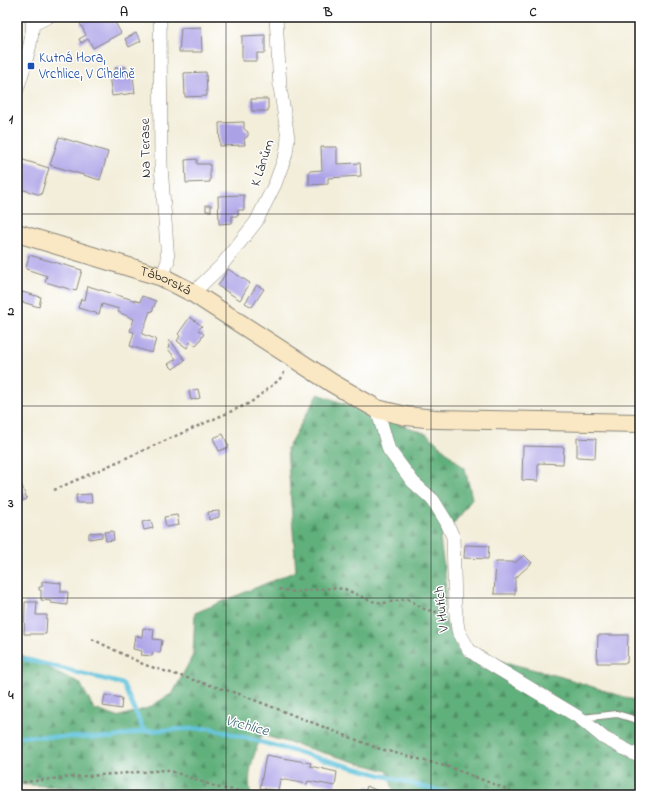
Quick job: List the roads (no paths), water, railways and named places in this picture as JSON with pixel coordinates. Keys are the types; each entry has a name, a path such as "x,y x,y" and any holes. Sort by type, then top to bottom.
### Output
{"street":[{"path":"17,90 21,64 32,20 48,17"},
{"name":"Na Terase","path":"160,17 161,166 168,260 162,277"},
{"name":"K Lánům","path":"193,293 221,266 256,222 275,184 286,154 288,138 280,88 276,17"},
{"name":"Táborská","path":"17,233 162,277 193,293 377,409 406,416 435,419 640,423"},
{"name":"V Hutích","path":"377,409 389,450 405,471 433,500 446,521 453,537 458,630 469,650 580,718 604,738 640,757"}],"lane":[{"path":"580,718 617,714 640,722"}],"waterway":[{"path":"17,657 123,684 144,731"},
{"name":"Vrchlice","path":"17,736 110,738 144,731 210,728 435,790 466,795"}],"place":[{"name":"Kutná Hora, Vrchlice, V Cihelně","path":"31,66"}]}
